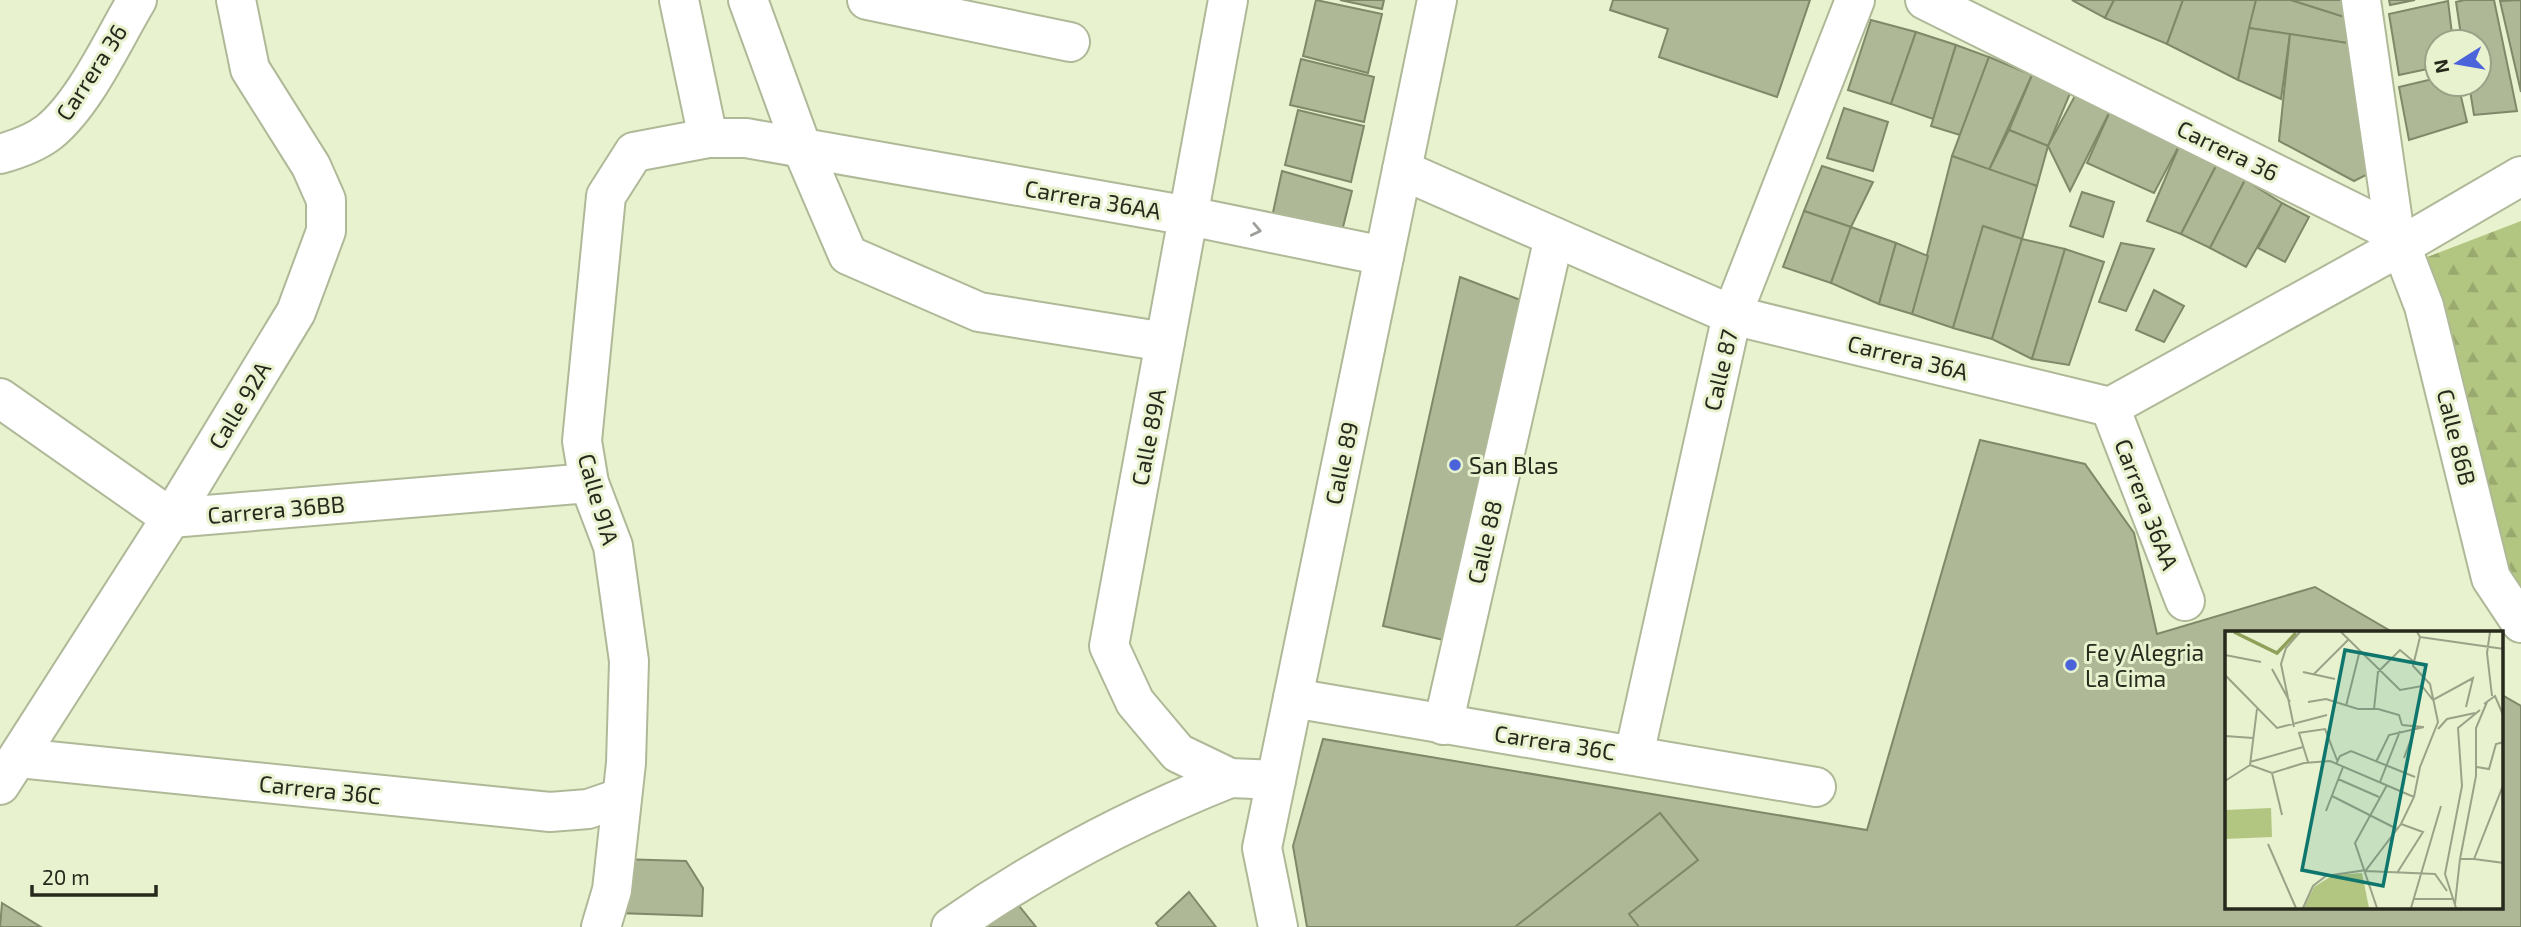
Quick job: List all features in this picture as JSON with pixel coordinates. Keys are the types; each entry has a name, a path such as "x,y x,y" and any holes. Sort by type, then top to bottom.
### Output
{"street":[{"name":"Carrera 36","path":"0,154 35,142 51,130 82,91 137,0"},
{"name":"Calle 92A","path":"10,771 171,518 296,312 326,231 326,200 311,166 250,69 236,0"},
{"path":"679,0 708,138"},
{"path":"748,0 802,148 848,255 979,312 1165,342"},
{"path":"867,0 1070,42"},
{"name":"Calle 89A","path":"1228,0 1109,646 1135,702 1178,753 1230,778 1276,780"},
{"name":"Calle 89","path":"1279,927 1262,848 1437,0"},
{"name":"Calle 87","path":"1634,755 1732,315 1855,0"},
{"name":"Carrera 36","path":"1925,0 2377,224 2398,241"},
{"name":"Calle 86B","path":"2361,0 2398,241 2424,306 2491,578 2521,623"},
{"name":"Carrera 36AA","path":"708,138 746,138 1189,216 1384,256"},
{"name":"Calle 91A","path":"601,927 612,890 620,798 626,763 629,662 613,546 589,483 582,441 606,196 635,152 708,138"},
{"name":"Carrera 36A","path":"1402,170 1732,315 2110,407"},
{"path":"2110,407 2398,241 2416,240 2521,176"},
{"name":"Calle 88","path":"1443,725 1554,237"},
{"path":"0,398 171,518"},
{"name":"Carrera 36AA","path":"2110,407 2185,601"},
{"name":"Carrera 36BB","path":"171,518 589,483"},
{"name":"Carrera 36C","path":"1293,698 1816,787"},
{"name":"Carrera 36C","path":"10,771 550,813 588,809 620,798"},
{"path":"951,927 1011,885 1179,799 1230,778"}],"green space":[{"path":"2521,221 2521,595 2502,573 2422,259"}],"building":[{"path":"1316,0 1382,14 1368,73 1303,56"},
{"path":"1340,0 1384,0 1382,9"},
{"path":"1613,0 1810,0 1777,97 1659,57 1668,29 1610,10"},
{"path":"2072,0 2114,0 2105,18"},
{"path":"2114,0 2183,0 2167,44 2105,18"},
{"path":"2183,0 2256,0 2238,80 2167,44"},
{"path":"2256,0 2291,0 2352,19 2354,44 2249,28"},
{"path":"2291,0 2354,0 2357,21"},
{"path":"2389,0 2415,0 2390,5"},
{"path":"2494,0 2517,111 2474,115 2471,98 2493,98 2493,28 2460,28 2456,2"},
{"path":"2521,0 2521,92 2500,1"},
{"path":"2448,1 2451,28 2423,28 2423,70 2399,75 2389,14"},
{"path":"1871,20 1916,32 1891,104 1848,90"},
{"path":"2249,28 2290,34 2281,99 2238,80"},
{"path":"1916,32 1956,45 1933,119 1891,104"},
{"path":"2290,34 2354,44 2368,174 2354,181 2279,141"},
{"path":"1956,45 1989,57 1960,135 1931,126"},
{"path":"1989,57 2032,75 1989,170 1952,156"},
{"path":"1301,59 1374,77 1364,122 1290,105"},
{"path":"2032,75 2071,91 2048,146 2009,130"},
{"path":"2423,81 2423,98 2461,98 2467,122 2409,140 2399,87"},
{"path":"2077,92 2111,109 2070,191 2048,146"},
{"path":"1844,108 1888,122 1873,171 1827,158"},
{"path":"2111,109 2180,144 2154,193 2087,163"},
{"path":"1298,110 1364,126 1351,182 1285,165"},
{"path":"2009,130 2048,146 2037,186 1989,170"},
{"path":"2180,144 2217,164 2181,234 2147,221"},
{"path":"1952,156 2037,186 2022,239 1983,226 1953,328 1912,314"},
{"path":"2217,164 2245,180 2210,248 2181,234"},
{"path":"1822,166 1873,182 1851,227 1804,211"},
{"path":"1282,171 1352,191 1341,235 1272,217"},
{"path":"2245,180 2282,203 2246,267 2210,248"},
{"path":"2082,192 2114,202 2103,237 2070,226"},
{"path":"2282,203 2309,217 2285,262 2258,248"},
{"path":"1804,211 1851,227 1831,283 1783,267"},
{"path":"1983,226 2022,239 1992,339 1953,328"},
{"path":"1851,227 1896,243 1879,304 1831,283"},
{"path":"2022,239 2065,249 2032,359 1992,339"},
{"path":"1896,243 1928,256 1912,314 1879,304"},
{"path":"2121,243 2154,249 2126,311 2099,302"},
{"path":"2065,249 2104,262 2069,365 2032,359"},
{"name":"San Blas","path":"1460,277 1531,304 1448,641 1383,626"},
{"path":"2154,290 2184,306 2164,342 2136,330"},
{"name":"Fe y Alegria La Cima","path":"1980,440 2085,464 2134,533 2157,634 2315,587 2391,631 2225,631 2225,909 2504,909 2504,696 2521,706 2521,927 1307,927 1293,846 1323,739 1867,830"},
{"path":"1660,813 1698,860 1629,914 1639,927 1515,927"},
{"path":"619,859 686,861 703,888 702,916 618,913"},
{"path":"1189,892 1216,927 1159,927 1156,923"},
{"path":"1016,902 1036,927 985,927"},
{"path":"2,903 41,927 0,927"}],"place":[{"name":"San Blas","path":"1455,465"},
{"name":"Fe y Alegria La Cima","path":"2071,665"}]}
